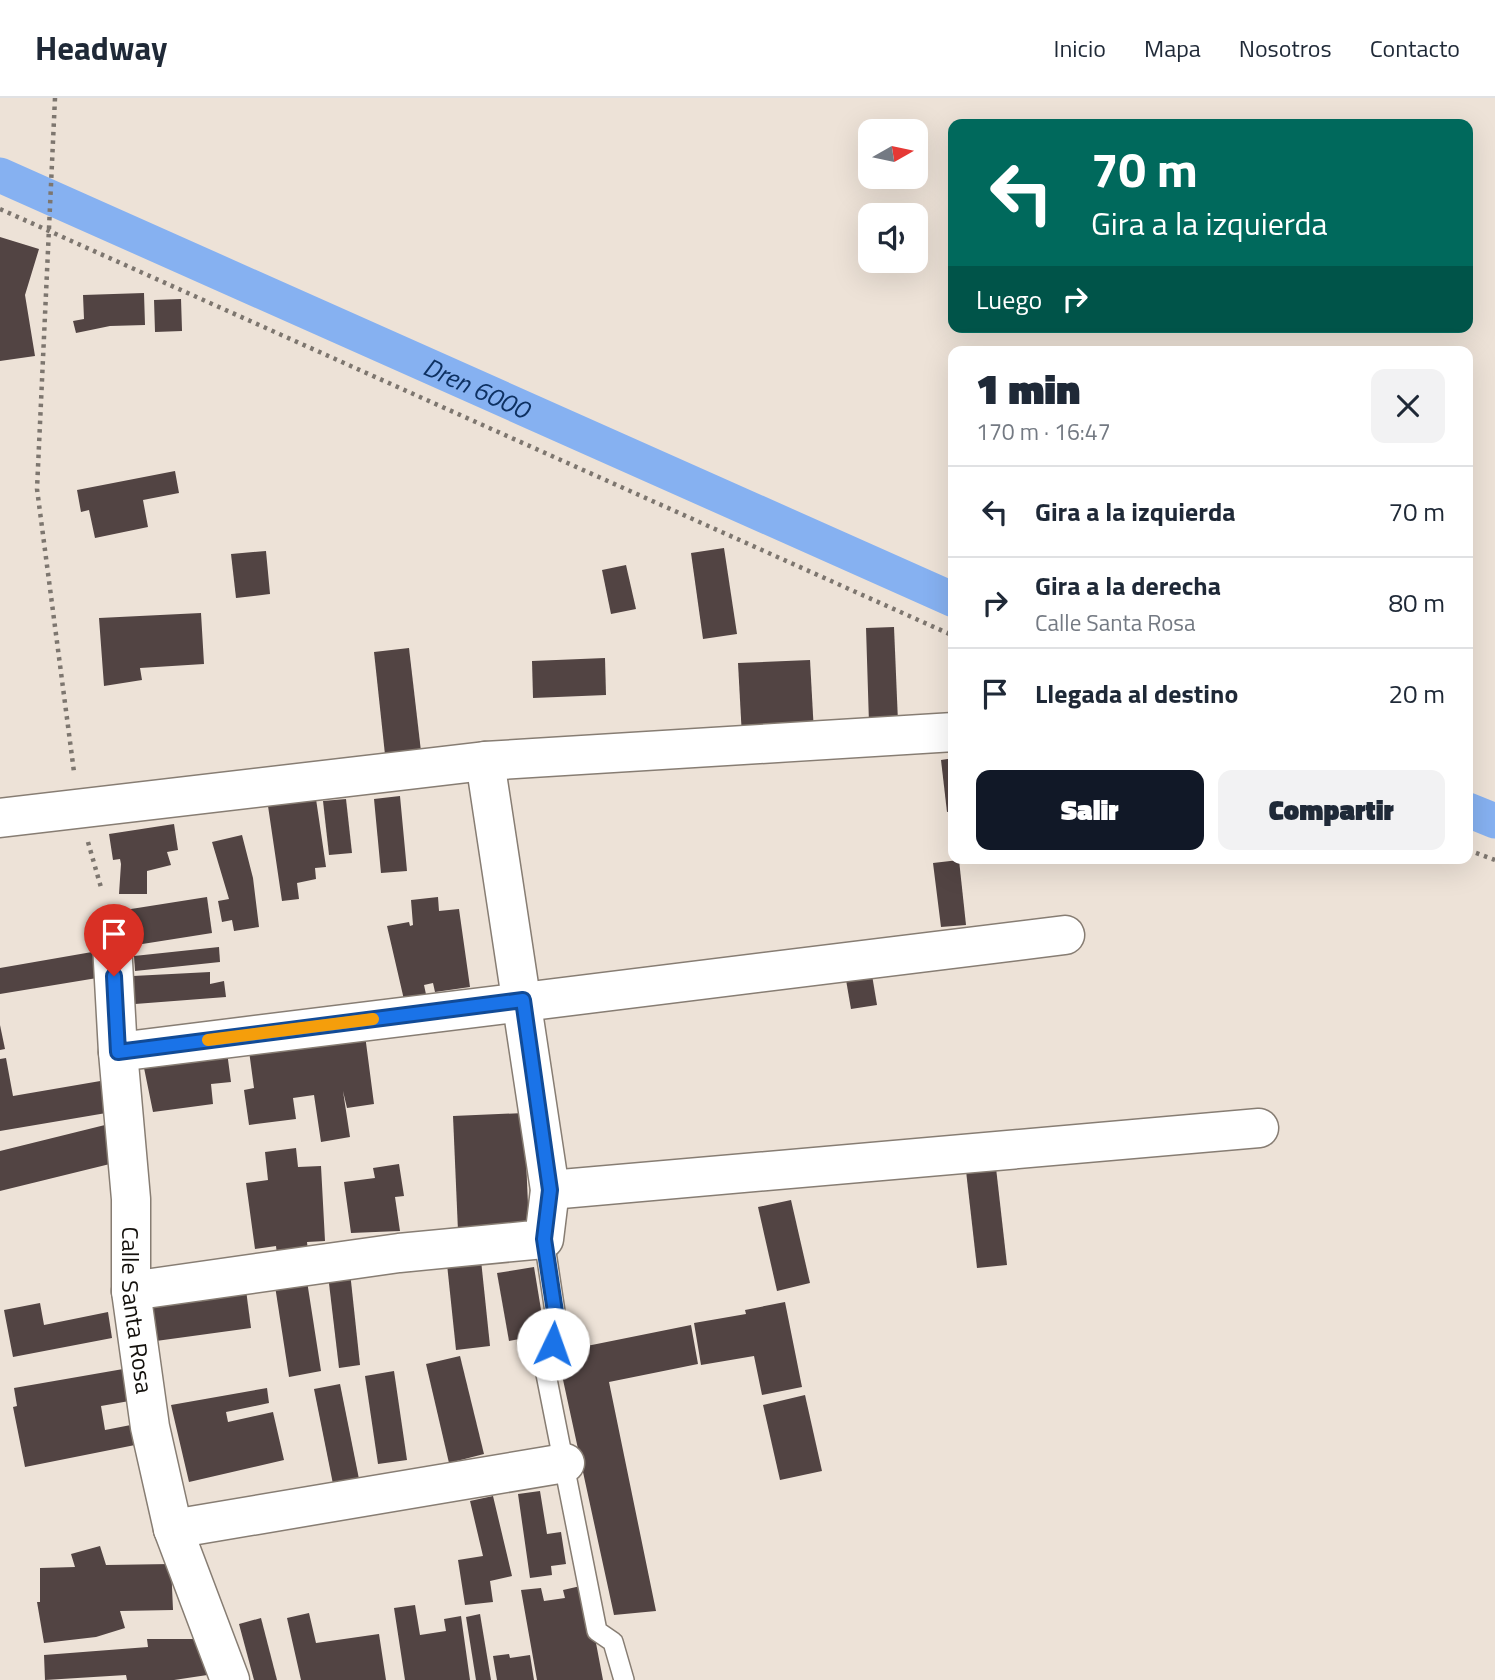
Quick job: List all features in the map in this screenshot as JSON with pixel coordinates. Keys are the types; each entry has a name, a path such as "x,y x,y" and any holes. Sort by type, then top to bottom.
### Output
{"street":[{"path":"0,818 485,761 948,732"},
{"path":"131,1291 399,1253 544,1239 550,1190 485,761"},
{"name":"Calle Santa Rosa","path":"111,926 118,1052 131,1199 131,1291 150,1427 173,1528 230,1680"},
{"path":"118,1052 1065,935"},
{"path":"550,1190 1259,1128"},
{"path":"173,1528 565,1463"}],"lane":[{"path":"544,1239 557,1325 553,1344 542,1354 597,1631 613,1642 624,1680"}],"path":[{"path":"55,98 53,188 47,228 37,489 79,810 111,926"},
{"path":"0,209 948,633"},
{"path":"1473,852 1495,860"}],"building":[{"path":"0,237 39,249 25,295 35,356 0,361"},
{"path":"144,293 145,325 110,326 76,333 73,321 84,319 83,295"},
{"path":"181,299 182,331 155,332 154,300"},
{"path":"175,471 179,493 143,500 148,527 95,538 89,510 81,512 77,490"},
{"path":"724,548 737,634 703,639 691,553"},
{"path":"266,551 270,594 236,598 231,554"},
{"path":"626,565 636,609 611,614 602,570"},
{"path":"201,613 204,664 140,668 142,680 104,686 99,618"},
{"path":"894,627 898,722 869,723 866,628"},
{"path":"409,648 422,760 386,764 374,652"},
{"path":"605,658 606,695 533,698 532,661"},
{"path":"810,660 814,733 742,737 738,663"},
{"path":"948,759 947,812 941,760"},
{"path":"400,796 407,871 381,873 374,799"},
{"path":"316,799 326,867 315,868 316,879 297,883 299,899 282,901 268,806"},
{"path":"346,799 352,853 329,855 323,801"},
{"path":"174,824 178,850 167,852 171,865 147,871 147,894 119,894 121,864 120,859 113,860 109,834"},
{"path":"242,835 253,878 259,927 234,931 232,920 222,922 218,901 229,899 212,842"},
{"path":"948,861 948,864 959,864 966,925 941,927 933,863"},
{"path":"207,897 212,933 136,945 131,909"},
{"path":"438,897 439,911 459,909 470,987 435,992 433,983 424,985 427,999 405,1004 387,926 409,922 410,926 413,925 411,900"},
{"path":"219,947 220,962 135,971 134,956"},
{"path":"92,952 97,978 0,994 0,968"},
{"path":"871,969 877,1005 851,1009 845,974"},
{"path":"210,972 210,984 224,981 226,997 135,1004 133,976"},
{"path":"0,1025 5,1049 0,1050"},
{"path":"365,1035 374,1104 347,1108 343,1091 350,1137 321,1142 314,1095 293,1098 296,1119 249,1125 244,1090 254,1088 249,1051"},
{"path":"227,1052 231,1082 211,1084 213,1104 153,1112 143,1063"},
{"path":"6,1058 13,1096 112,1079 118,1111 0,1131 0,1059"},
{"path":"524,1113 529,1228 458,1231 453,1116"},
{"path":"113,1123 122,1161 0,1191 0,1151"},
{"path":"296,1148 298,1167 321,1166 325,1241 307,1242 308,1251 277,1255 276,1246 255,1249 246,1183 268,1180 265,1152"},
{"path":"995,1159 1007,1265 977,1268 965,1162"},
{"path":"399,1164 404,1196 395,1197 400,1231 351,1233 344,1182 375,1178 373,1168"},
{"path":"791,1200 810,1283 777,1291 758,1207"},
{"path":"481,1260 490,1346 456,1350 447,1264"},
{"path":"534,1267 545,1334 509,1341 497,1273"},
{"path":"350,1272 360,1365 339,1368 328,1275"},
{"path":"307,1281 321,1371 289,1377 275,1286"},
{"path":"246,1290 251,1328 156,1341 151,1304"},
{"path":"785,1302 802,1387 762,1395 754,1356 701,1365 694,1323 746,1314 745,1310"},
{"path":"40,1303 44,1325 108,1312 112,1338 13,1357 4,1310"},
{"path":"691,1325 698,1364 609,1382 656,1611 614,1615 557,1352"},
{"path":"460,1356 484,1454 449,1463 426,1364"},
{"path":"129,1368 135,1400 101,1406 105,1430 136,1424 140,1444 25,1467 13,1407 17,1406 14,1388"},
{"path":"394,1371 407,1460 378,1464 365,1376"},
{"path":"340,1384 359,1479 333,1484 314,1389"},
{"path":"267,1388 269,1403 226,1412 228,1422 273,1412 284,1460 189,1482 171,1405"},
{"path":"805,1395 822,1471 780,1480 763,1405"},
{"path":"540,1491 547,1534 561,1532 566,1564 551,1566 552,1575 530,1578 518,1494"},
{"path":"493,1496 512,1576 490,1581 493,1602 465,1605 458,1560 483,1556 470,1501"},
{"path":"100,1546 106,1565 171,1564 173,1610 120,1611 125,1628 96,1637 44,1643 37,1602 40,1602 40,1568 75,1567 71,1554"},
{"path":"585,1585 603,1680 537,1680 521,1590 541,1588 544,1601 565,1598 563,1590"},
{"path":"415,1605 420,1635 446,1631 444,1619 461,1616 470,1680 405,1680 394,1608"},
{"path":"309,1613 316,1643 379,1634 386,1680 301,1680 287,1618"},
{"path":"480,1614 491,1680 476,1680 466,1617"},
{"path":"261,1618 277,1680 254,1680 239,1624"},
{"path":"147,1639 207,1639 214,1674 174,1680 127,1680 126,1675 45,1680 44,1655 148,1647"},
{"path":"509,1654 510,1658 530,1655 534,1680 497,1680 493,1656"}],"waterway":[{"name":"Dren 6000","path":"0,175 948,597"},
{"name":"Dren 6000","path":"1473,812 1495,821"}],"slow traffic":[{"path":"208,1040 373,1019"}],"route":[{"path":"114,976 118,1052 523,1000 550,1190 544,1239 557,1325 553,1344"}]}
